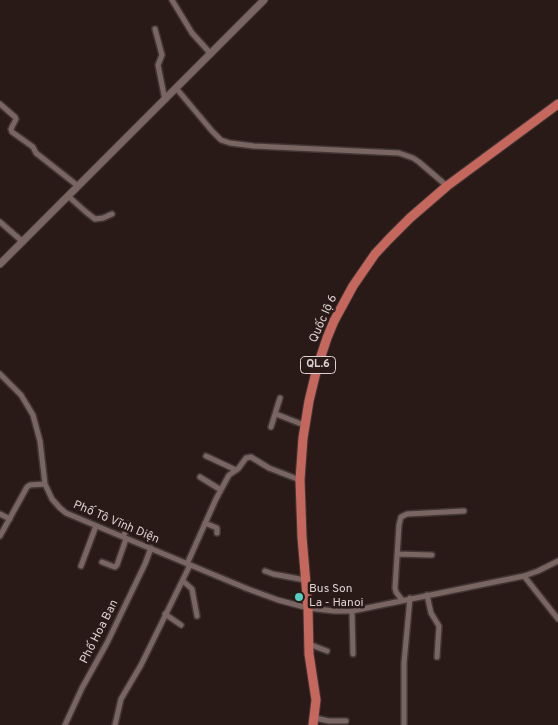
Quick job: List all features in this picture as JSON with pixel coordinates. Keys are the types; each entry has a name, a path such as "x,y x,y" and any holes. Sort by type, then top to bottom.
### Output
{"highway":[{"name":"Quốc lộ 6","path":"314,721 316,700 308,644 308,608 302,537 300,480 304,425 313,380 327,338 353,286 389,239 410,218 448,186 558,104"}],"street":[{"path":"172,0 192,33 211,54"},
{"path":"0,264 264,0"},
{"path":"155,29 162,55 158,65 165,100"},
{"path":"176,88 212,131 221,140 230,144 399,153 419,162 448,186"},
{"path":"0,104 16,117 11,129 12,132 33,147 36,153 78,186"},
{"path":"68,196 95,219 112,214"},
{"path":"0,222 22,242"},
{"name":"Phố Tô Vĩnh Diện","path":"0,374 21,395 33,415 40,441 45,484 52,499 66,513 278,600 308,608 352,611 524,576 558,561"},
{"path":"271,427 280,398"},
{"path":"276,414 304,425"},
{"path":"206,456 236,470"},
{"path":"115,725 121,699 141,665 183,581 205,523 229,475 240,467 246,458 251,457 269,468 300,480"},
{"path":"200,477 221,490"},
{"path":"0,536 27,487 45,484"},
{"path":"402,600 395,590 400,522 403,516 407,514 464,511"},
{"path":"0,514 10,519"},
{"path":"205,523 217,528 217,533"},
{"path":"102,562 114,567 116,565 129,524"},
{"path":"82,566 96,526"},
{"name":"Phố Hoa Ban","path":"66,725 82,688 107,643 151,548"},
{"path":"397,554 432,555"},
{"path":"265,571 306,580"},
{"path":"524,576 558,619"},
{"path":"183,581 192,591 197,616"},
{"path":"427,595 431,613 439,626 437,657"},
{"path":"404,725 404,663 410,598"},
{"path":"352,611 353,654"},
{"path":"165,614 181,625"},
{"path":"308,644 327,651"},
{"path":"314,721 346,721"}],"place":[{"name":"Bus Son La - Hanoi","path":"299,597"}]}
